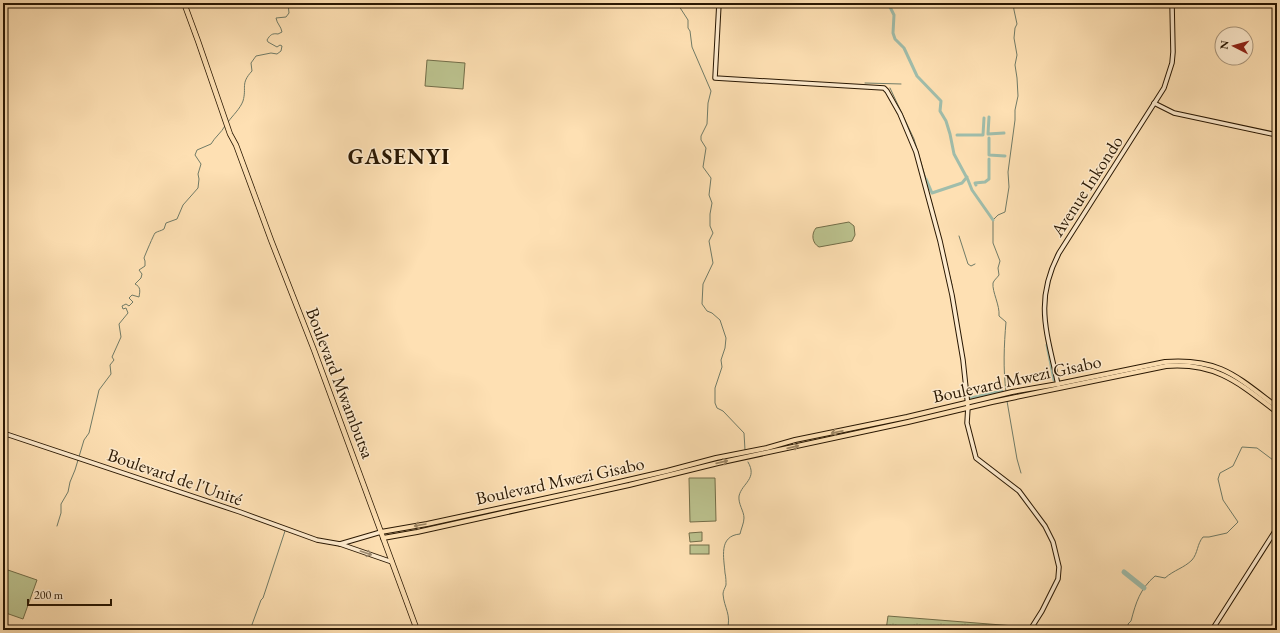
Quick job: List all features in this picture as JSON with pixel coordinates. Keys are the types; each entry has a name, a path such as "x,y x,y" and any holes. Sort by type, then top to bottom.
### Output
{"highway":[{"name":"Boulevard Mwambutsa","path":"184,3 226,120 233,132 236,145 417,630"}],"main road":[{"name":"Boulevard Mwezi Gisabo","path":"998,398 1013,398 1165,362 1182,361 1212,365 1228,372 1276,407"},
{"name":"Boulevard Mwezi Gisabo","path":"381,532 495,512 629,485 745,455 858,433 998,398 1012,392 1059,386"},
{"path":"1019,391 1019,396"},
{"name":"Boulevard Mwezi Gisabo","path":"754,453 795,440 968,405"},
{"path":"858,428 858,433"},
{"name":"Boulevard Mwezi Gisabo","path":"383,538 495,512"}],"street":[{"path":"720,3 715,78 881,87 887,91 900,114 916,152 940,241 953,300 968,405 967,425 976,459 1019,491 1045,526 1053,542 1059,567 1058,579 1042,611 1030,630"},
{"name":"Avenue Inkondo","path":"1059,386 1044,313 1045,292 1049,275 1059,253 1164,88 1172,63 1174,39 1172,3"},
{"path":"1154,103 1174,113 1277,135"},
{"name":"Boulevard de l'Unité","path":"3,433 240,512 317,540 340,544 392,562"},
{"path":"1212,630 1277,528"},
{"name":"Boulevard de l'Unité","path":"340,544 381,532"}],"green space":[{"path":"427,60 465,63 463,89 425,86"},
{"path":"849,222 854,226 855,235 852,241 819,247 815,243 813,236 816,228"},
{"path":"689,478 715,478 716,521 690,522"},
{"path":"702,532 702,541 690,542 689,533"},
{"path":"690,545 709,545 709,554 690,554"},
{"path":"5,569 37,580 23,619 3,612 3,574"},
{"path":"888,616 1027,627 1024,630 886,630"}],"waterway":[{"path":"228,122 242,104 246,79 252,71 251,63 256,56 271,53 277,54 281,51 282,46 280,45 277,47 267,40 271,35 282,32 276,18 286,17 289,13 288,3"},
{"path":"677,3 688,20 692,47 711,91 708,103 707,124 701,136 701,140 706,148 703,167 711,178 709,195 712,203 710,226 713,233 709,241 713,263 703,284 702,304 707,311 712,313 720,320 726,338 725,348 721,360 722,367 715,388 715,403 717,408 723,411 744,433 745,450"},
{"path":"888,3 894,15 893,33 895,39 904,48 917,76 941,101 940,111 946,121 954,154 972,190 993,220"},
{"path":"1006,392 1004,375 1006,322 999,316 993,287 993,282 999,275 998,268 1000,261 993,243 993,220 998,215 1005,212 1009,187 1008,172 1018,96 1015,65 1017,55 1014,38 1017,24 1013,3"},
{"path":"865,83 901,84"},
{"path":"890,88 914,139 926,179"},
{"path":"989,117 988,134 1004,133"},
{"path":"957,135 983,135 984,118"},
{"path":"57,526 61,513 61,504 68,492 84,440 89,433 99,390 111,374 110,365 114,360 112,357 121,337 119,324 128,313 126,308 123,309 122,306 126,304 129,306 133,302 129,298 132,295 139,297 140,291 135,284 141,278 142,274 139,270 145,266 144,258 155,233 164,229 166,223 177,219 183,205 198,188 198,174 201,164 195,155 197,150 211,144 225,126"},
{"path":"989,138 989,155 1005,156"},
{"path":"976,185 975,183 985,182 989,179 989,159"},
{"path":"926,179 932,193 962,183 967,177"},
{"path":"931,200 935,217"},
{"path":"959,236 968,264 971,266 975,264"},
{"path":"946,261 952,285"},
{"path":"1047,345 1054,380"},
{"path":"967,385 969,398"},
{"path":"971,398 1002,391"},
{"path":"1007,401 1017,459 1021,473"},
{"path":"1129,630 1128,624 1131,621 1142,591 1155,576 1165,578 1189,563 1194,557 1203,537 1227,533 1238,522 1223,500 1218,479 1220,473 1233,466 1242,447 1257,448 1273,460 1277,459"},
{"path":"727,630 729,620 723,594 726,585 724,549 725,543 728,539 740,534 743,524 744,515 739,502 739,496 750,477 751,468 748,462"},
{"path":"250,630 263,598 285,531"},
{"path":"1124,572 1144,588"}],"district":[{"name":"GASENYI","path":"399,156"}]}
